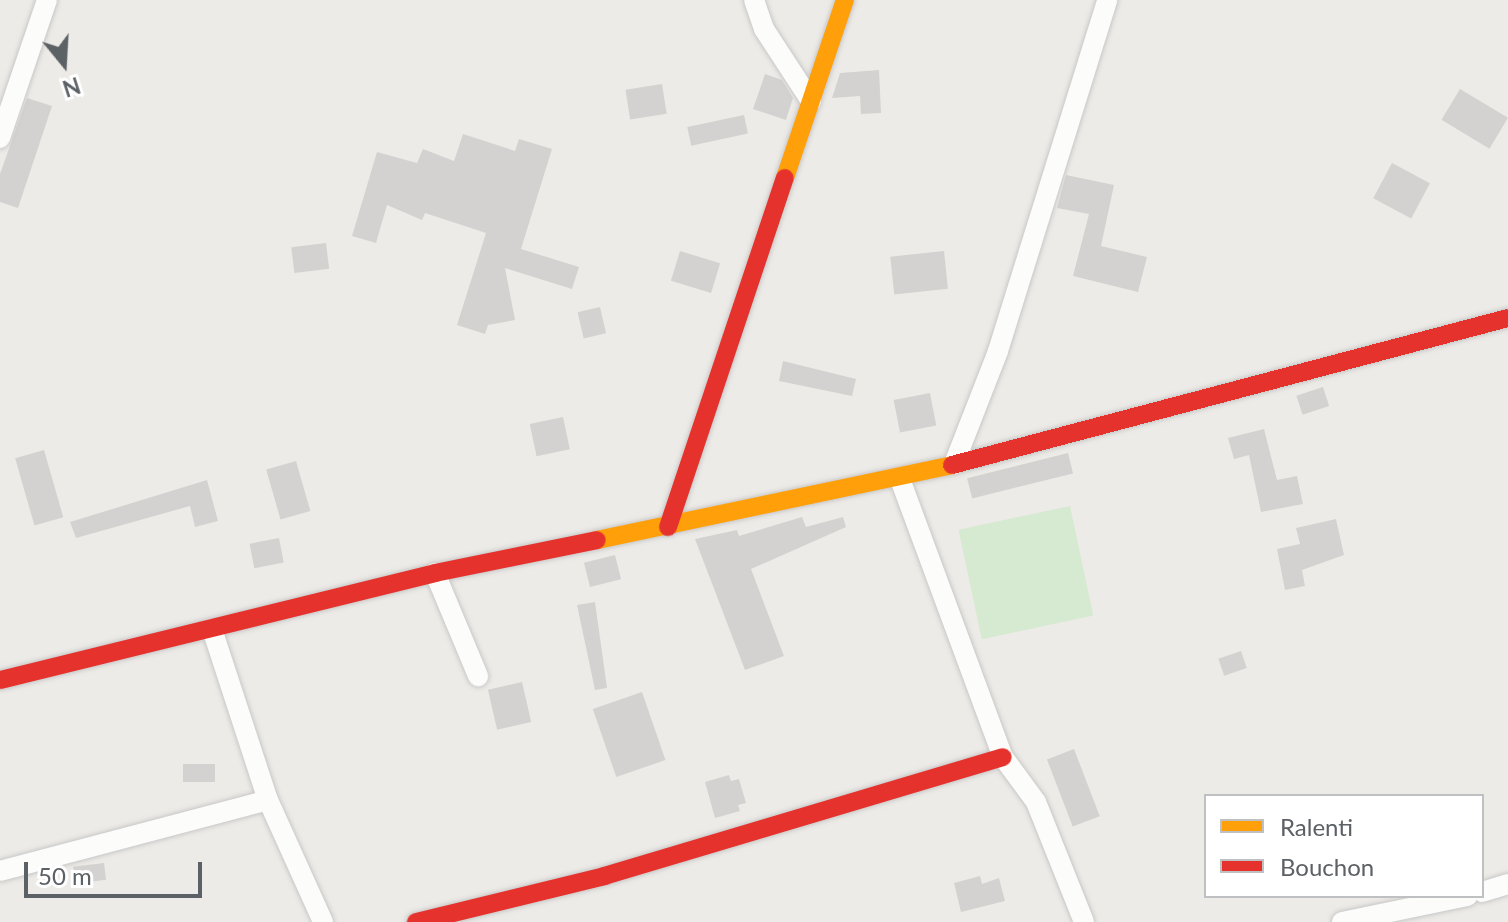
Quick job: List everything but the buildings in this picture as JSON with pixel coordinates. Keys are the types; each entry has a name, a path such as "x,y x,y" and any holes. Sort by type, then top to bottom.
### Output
{"street":[{"path":"0,138 47,0"},
{"path":"754,0 764,29 811,101"},
{"path":"668,527 845,0"},
{"path":"954,464 998,351 1107,0"},
{"path":"0,680 435,573 900,479 1508,318"},
{"path":"900,479 1003,757 1036,802 1084,922"},
{"path":"435,573 478,676"},
{"path":"212,629 268,800 323,922"},
{"path":"416,922 604,876 1003,757"},
{"path":"0,871 268,800"},
{"path":"1484,891 1508,884"},
{"path":"1342,922 1457,898"}],"green space":[{"path":"1070,506 1093,616 982,639 958,530"}],"traffic: slow":[{"path":"785,178 845,0"},
{"path":"597,540 952,465"}],"traffic: jam":[{"path":"668,527 785,178"},
{"path":"952,465 1508,318"},
{"path":"0,680 435,573 597,540"},
{"path":"416,922 604,876 1003,757"}]}
